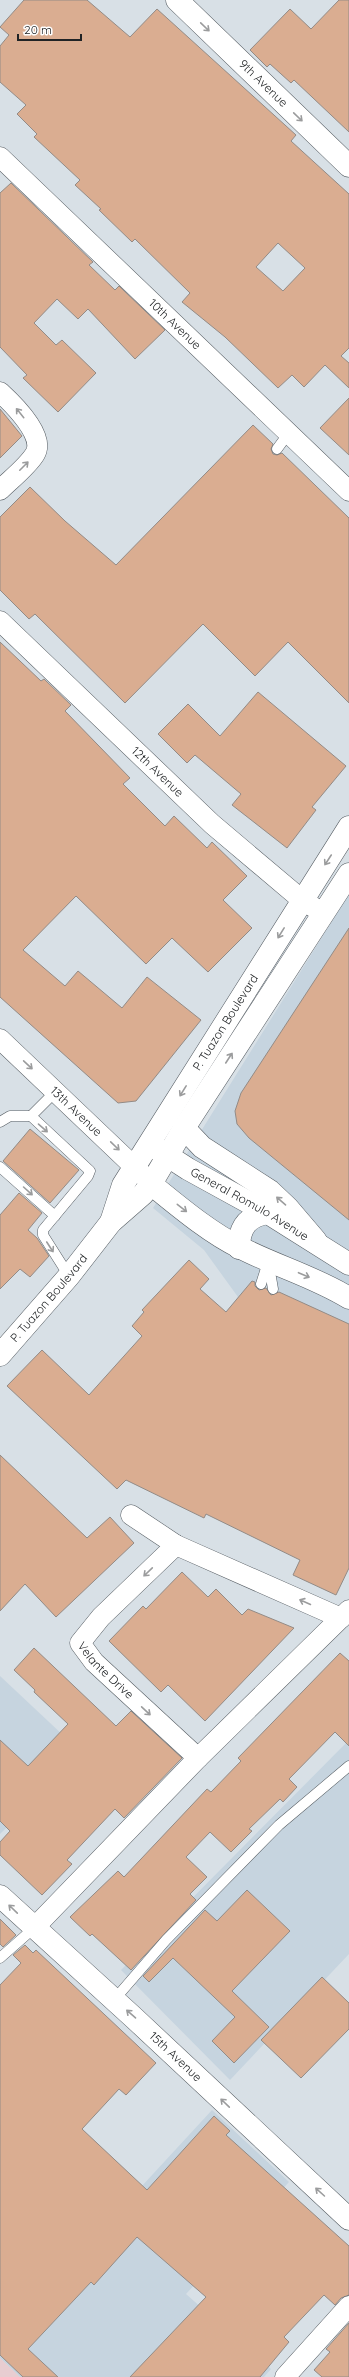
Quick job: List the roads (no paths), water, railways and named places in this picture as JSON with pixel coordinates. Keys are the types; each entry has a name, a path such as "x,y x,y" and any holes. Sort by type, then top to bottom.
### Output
{"main road":[{"name":"9th Avenue","path":"177,0 349,166"},
{"name":"P. Tuazon Boulevard","path":"111,1222 123,1185 150,1145 349,827"},
{"name":"P. Tuazon Boulevard","path":"0,1356 69,1276 111,1222 143,1194 151,1184 184,1128 349,874"},
{"path":"184,1128 202,1147 270,1191 288,1206 316,1241"},
{"name":"General Romulo Avenue","path":"150,1145 168,1157 316,1241 349,1264"},
{"path":"151,1184 191,1215 239,1248 349,1298"},
{"path":"239,1248 239,1237 242,1227 254,1217 268,1213"},
{"name":"15th Avenue","path":"0,1896 349,2219"}],"street":[{"name":"10th Avenue","path":"0,157 283,441 349,491"},
{"path":"0,392 21,413 35,437 37,450 35,455 0,490"},
{"name":"12th Avenue","path":"0,620 212,824 302,900 323,913"},
{"name":"13th Avenue","path":"0,1039 135,1166 151,1184"},
{"path":"34,1928 198,1758 345,1614 176,1545 131,1515"},
{"name":"Velante Drive","path":"176,1545 101,1617 80,1643 94,1662 198,1758"},
{"path":"285,2377 349,2306"}],"lane":[{"path":"31,1116 56,1091"},
{"path":"0,1122 10,1116 31,1116 90,1171 88,1176 43,1230 43,1235 69,1276"},
{"path":"0,1167 55,1216"},
{"path":"261,1284 268,1260"},
{"path":"268,1260 273,1290"},
{"path":"114,2000 166,1940 280,1826 349,1766"},
{"path":"0,1958 34,1928"}]}
